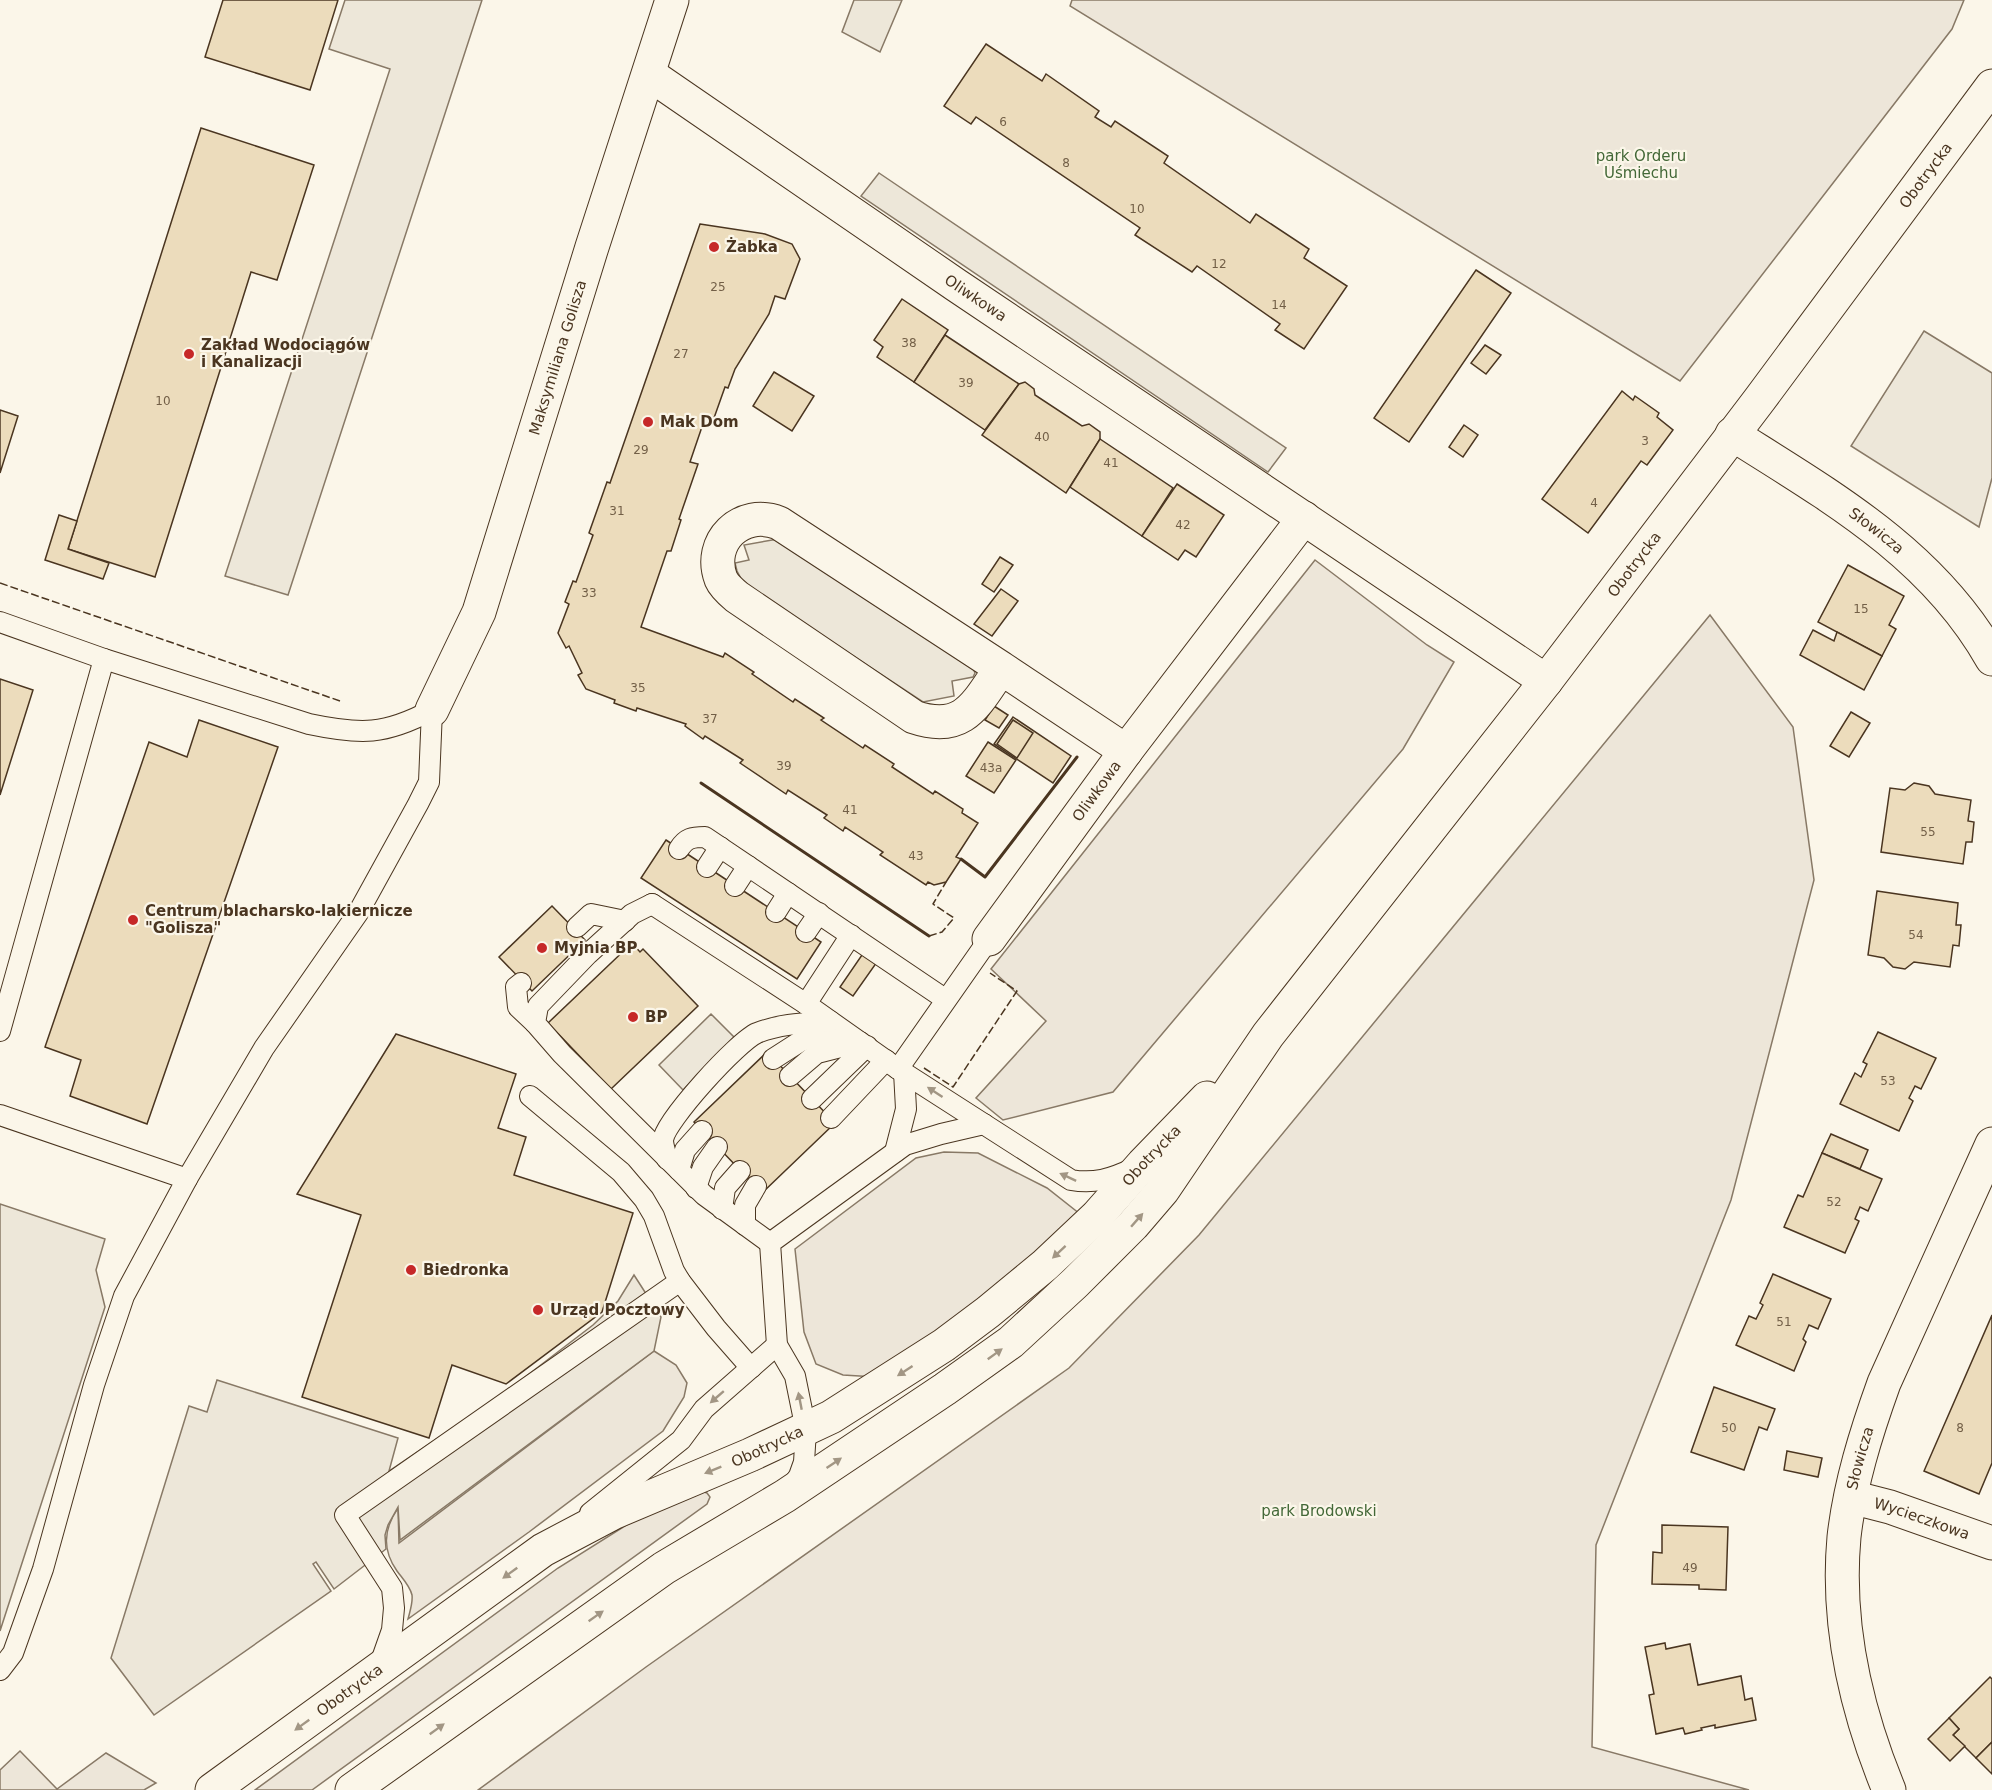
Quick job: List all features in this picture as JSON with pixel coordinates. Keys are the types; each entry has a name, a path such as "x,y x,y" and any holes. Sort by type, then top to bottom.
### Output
{"street":[{"name":"Maksymiliana Golisza","path":"432,710 479,612 672,0"},
{"name":"Oliwkowa","path":"649,74 956,285 1546,681"},
{"name":"Obotrycka","path":"352,1790 664,1568 785,1496 1011,1342 1133,1225 1163,1190 1268,1035 1546,681 1760,399 1992,86"},
{"name":"Słowicza","path":"1732,434 1844,505 1899,548 1952,602 1992,659"},
{"path":"1001,668 974,708 963,716 947,723 930,723 914,717 736,597 722,582 718,569 719,552 726,537 738,525 751,519 766,518 779,523 1001,668 1126,751"},
{"name":"Oliwkowa","path":"989,939 1126,751 1304,518"},
{"name":"Obotrycka","path":"213,1790 543,1550 615,1512 806,1430 855,1403 944,1345 1045,1265 1097,1216 1143,1164 1268,1035"},
{"name":"Słowicza","path":"1889,1790 1860,1708 1843,1615 1843,1562 1851,1497 1871,1419 1884,1383 1992,1144"},
{"name":"Wycieczkowa","path":"1851,1497 1890,1507 1992,1543"}],"lane":[{"path":"0,622 104,659 309,724 338,730 364,732 391,729 432,710 429,782 418,804 358,913 264,1048 187,1179 124,1296 94,1385 43,1569 13,1653 0,1670"},
{"path":"0,1028 104,659"},
{"path":"679,849 692,837 713,842 945,999"},
{"path":"707,867 713,842"},
{"path":"735,886 748,866"},
{"path":"776,912 788,893"},
{"path":"535,1023 538,1006 588,954 653,895 778,976 806,1004 896,1067 1071,1180 1087,1183 1111,1179 1143,1164"},
{"path":"806,932 819,913"},
{"path":"577,927 591,914 625,921"},
{"path":"806,1004 851,936"},
{"name":"Oliwkowa","path":"831,1118 896,1067 989,939"},
{"path":"521,983 516,987 518,1007 562,1054 696,1188 770,1243"},
{"path":"673,1165 663,1140 671,1125 708,1077 754,1034 778,1026 835,1024"},
{"path":"773,1059 801,1041 835,1024"},
{"path":"790,1076 817,1053 863,1044"},
{"path":"812,1099 863,1044"},
{"path":"895,1152 906,1109 896,1067"},
{"path":"530,1096 621,1172 644,1199 654,1216 674,1271 680,1281 750,1368"},
{"path":"0,1115 187,1179"},
{"path":"770,1243 905,1145 984,1124"},
{"path":"673,1165 702,1131"},
{"path":"696,1188 703,1167 717,1147"},
{"path":"722,1209 725,1188 740,1171"},
{"path":"745,1225 745,1205 756,1186"},
{"path":"770,1243 777,1345 795,1376 806,1430 804,1462 799,1476 785,1496"},
{"path":"378,1671 392,1630 394,1608 392,1588 345,1515 680,1281"},
{"path":"543,1550 681,1440 704,1409 777,1345"}],"green space":[{"name":"park Orderu Uśmiechu","path":"1072,0 1964,0 1952,29 1680,381 1070,6"},
{"path":"1315,560 1427,645 1454,662 1403,749 1113,1092 1003,1120 976,1098 1046,1021 991,969"},
{"name":"park Brodowski","path":"1710,615 1793,727 1814,880 1731,1200 1596,1545 1592,1747 1749,1790 478,1790 646,1667 1069,1368 1199,1235"},
{"path":"944,1152 978,1153 1047,1188 1080,1214 1040,1252 876,1377 843,1375 816,1364 804,1332 795,1249 916,1158"},
{"path":"654,1351 676,1365 687,1383 684,1397 663,1431 408,1619 412,1595 408,1585 392,1563 387,1547 390,1523 398,1508 399,1543"},
{"path":"701,1491 710,1497 707,1504 312,1790 255,1790 558,1568 628,1524"},
{"path":"20,1751 57,1789 106,1753 156,1783 144,1790 0,1790 0,1770"}],"shaded area":[{"path":"345,0 482,0 288,595 225,576 390,69 329,49"},
{"path":"854,0 902,0 880,52 842,32"},
{"path":"879,173 1286,448 1268,472 861,196"},
{"path":"1924,331 1992,373 1992,478 1979,527 1851,446"},
{"path":"778,539 973,668 975,673 973,677 952,681 954,696 923,702 744,584 735,563 749,560 744,545"},
{"path":"711,1014 735,1038 683,1090 659,1065"},
{"path":"0,1204 105,1239 96,1270 105,1307 0,1631"},
{"path":"634,1275 661,1317 654,1351 400,1540 398,1507 385,1535 386,1549 334,1589 316,1562 313,1564 331,1591 154,1715 111,1658 189,1406 207,1412 217,1380 398,1438 389,1471 503,1394 593,1325 618,1301"}],"building":[{"path":"223,0 338,0 310,90 205,57"},
{"path":"986,44 1042,81 1046,74 1099,111 1095,117 1111,127 1115,121 1168,156 1164,163 1250,223 1256,214 1309,249 1304,258 1347,286 1304,349 1275,330 1280,324 1197,266 1192,272 1135,235 1140,228 976,117 971,124 944,106"},
{"path":"201,128 314,165 277,280 251,272 155,577 68,549"},
{"path":"700,224 765,234 792,244 800,259 785,299 775,296 769,314 735,369 728,388 725,387 714,418 706,415 690,462 698,464 679,519 681,520 671,551 667,551 641,627 723,657 725,653 793,702 795,699 824,718 821,720 863,748 865,745 894,764 892,767 933,794 935,791 963,809 962,813 978,823 956,857 961,859 946,882 934,885 928,882 926,885 880,855 883,852 845,827 843,831 824,818 827,815 788,790 786,794 740,763 743,760 705,736 703,739 685,726 686,724 637,708 636,711 586,689 578,675 582,673 569,646 566,648 558,633 569,604 565,602 573,581 576,582 593,535 589,533 607,482 610,483"},
{"path":"1476,270 1511,293 1409,442 1374,418"},
{"path":"902,299 948,330 914,382 877,357 883,347 874,340"},
{"path":"945,335 1019,384 985,430 914,382"},
{"path":"1485,345 1501,355 1486,374 1471,363"},
{"path":"774,372 814,396 792,431 753,406"},
{"path":"1025,382 1034,389 1035,395 1082,426 1089,424 1100,432 1100,439 1066,493 982,435 1019,384"},
{"path":"1622,391 1633,400 1635,396 1659,413 1657,417 1673,430 1647,465 1641,461 1588,533 1542,499"},
{"path":"0,410 18,416 0,473"},
{"path":"1464,425 1478,435 1463,457 1449,447"},
{"path":"1100,439 1173,488 1142,536 1070,487"},
{"path":"1177,484 1224,515 1196,557 1185,550 1178,560 1142,536"},
{"path":"59,515 77,521 68,549 109,563 103,579 45,560"},
{"path":"1000,557 1013,565 994,592 982,584"},
{"path":"1848,565 1904,596 1889,625 1896,629 1882,656 1818,622"},
{"path":"1001,589 1018,601 992,636 974,624"},
{"path":"1813,630 1834,641 1837,632 1882,656 1864,690 1800,655"},
{"path":"0,679 33,690 0,795"},
{"path":"994,706 1008,715 999,728 985,720"},
{"path":"1851,712 1870,723 1849,757 1830,746"},
{"path":"1013,717 1071,756 1053,783 994,744"},
{"path":"199,720 278,747 147,1124 70,1096 81,1060 45,1047 149,742 187,757"},
{"path":"1013,720 1033,733 1017,758 997,744"},
{"path":"988,742 1016,760 994,793 966,776"},
{"path":"1914,783 1929,786 1935,794 1971,800 1968,821 1974,822 1972,842 1966,842 1963,864 1881,852 1890,788 1905,790"},
{"path":"666,840 821,942 797,979 641,878"},
{"path":"1877,891 1958,903 1956,925 1961,925 1959,946 1953,945 1950,967 1914,962 1905,969 1893,967 1884,958 1868,955"},
{"name":"Myjnia BP","path":"552,906 585,940 532,991 499,957"},
{"path":"632,943 640,952 643,949 698,1006 611,1089 548,1023"},
{"path":"864,952 877,962 853,996 840,987"},
{"path":"1878,1032 1936,1058 1921,1089 1915,1086 1909,1098 1913,1101 1899,1131 1840,1104 1855,1073 1861,1077 1867,1064 1863,1062"},
{"path":"396,1034 516,1074 498,1128 526,1137 514,1175 633,1213 602,1312 506,1384 452,1365 429,1438 302,1397 361,1215 297,1194"},
{"path":"767,1052 835,1123 762,1193 694,1122"},
{"path":"1831,1134 1868,1150 1860,1169 1822,1153"},
{"path":"1822,1153 1882,1179 1868,1211 1860,1207 1855,1219 1859,1221 1845,1253 1784,1227 1798,1195 1803,1197"},
{"path":"1773,1274 1831,1299 1818,1329 1809,1325 1803,1339 1806,1342 1794,1371 1736,1345 1749,1316 1756,1319 1763,1305 1760,1303"},
{"path":"1992,1315 1992,1463 1979,1494 1924,1471"},
{"path":"1714,1387 1775,1409 1767,1430 1759,1427 1744,1470 1691,1452"},
{"path":"1787,1451 1822,1458 1818,1477 1784,1470"},
{"path":"1662,1525 1728,1527 1726,1590 1699,1589 1699,1585 1652,1584 1653,1552 1662,1553"},
{"path":"1665,1643 1666,1649 1690,1644 1698,1685 1741,1676 1745,1700 1752,1698 1756,1720 1715,1728 1715,1725 1685,1734 1683,1728 1656,1734 1649,1695 1654,1694 1645,1647"},
{"path":"1990,1677 1992,1679 1992,1742 1976,1758 1953,1735 1959,1729 1949,1718"},
{"path":"1949,1718 1959,1729 1953,1735 1965,1746 1950,1761 1928,1739"},
{"path":"1992,1742 1992,1774 1976,1758"}],"fence":[{"path":"0,583 340,701"},
{"path":"929,936 942,932 954,918 933,904 946,882"},
{"path":"924,1068 953,1087 1017,991 990,973"}],"wall":[{"path":"961,859 985,877 1077,757"},
{"path":"701,783 929,936"}],"place":[{"name":"Żabka","path":"714,247"},
{"name":"Zakład Wodociągów i Kanalizacji","path":"189,354"},
{"name":"Mak Dom","path":"648,422"},
{"name":"Centrum blacharsko-lakiernicze \"Golisza\"","path":"133,920"},
{"name":"Myjnia BP","path":"542,948"},
{"name":"BP","path":"633,1017"},
{"name":"Biedronka","path":"411,1270"},
{"name":"Urząd Pocztowy","path":"538,1310"}]}
